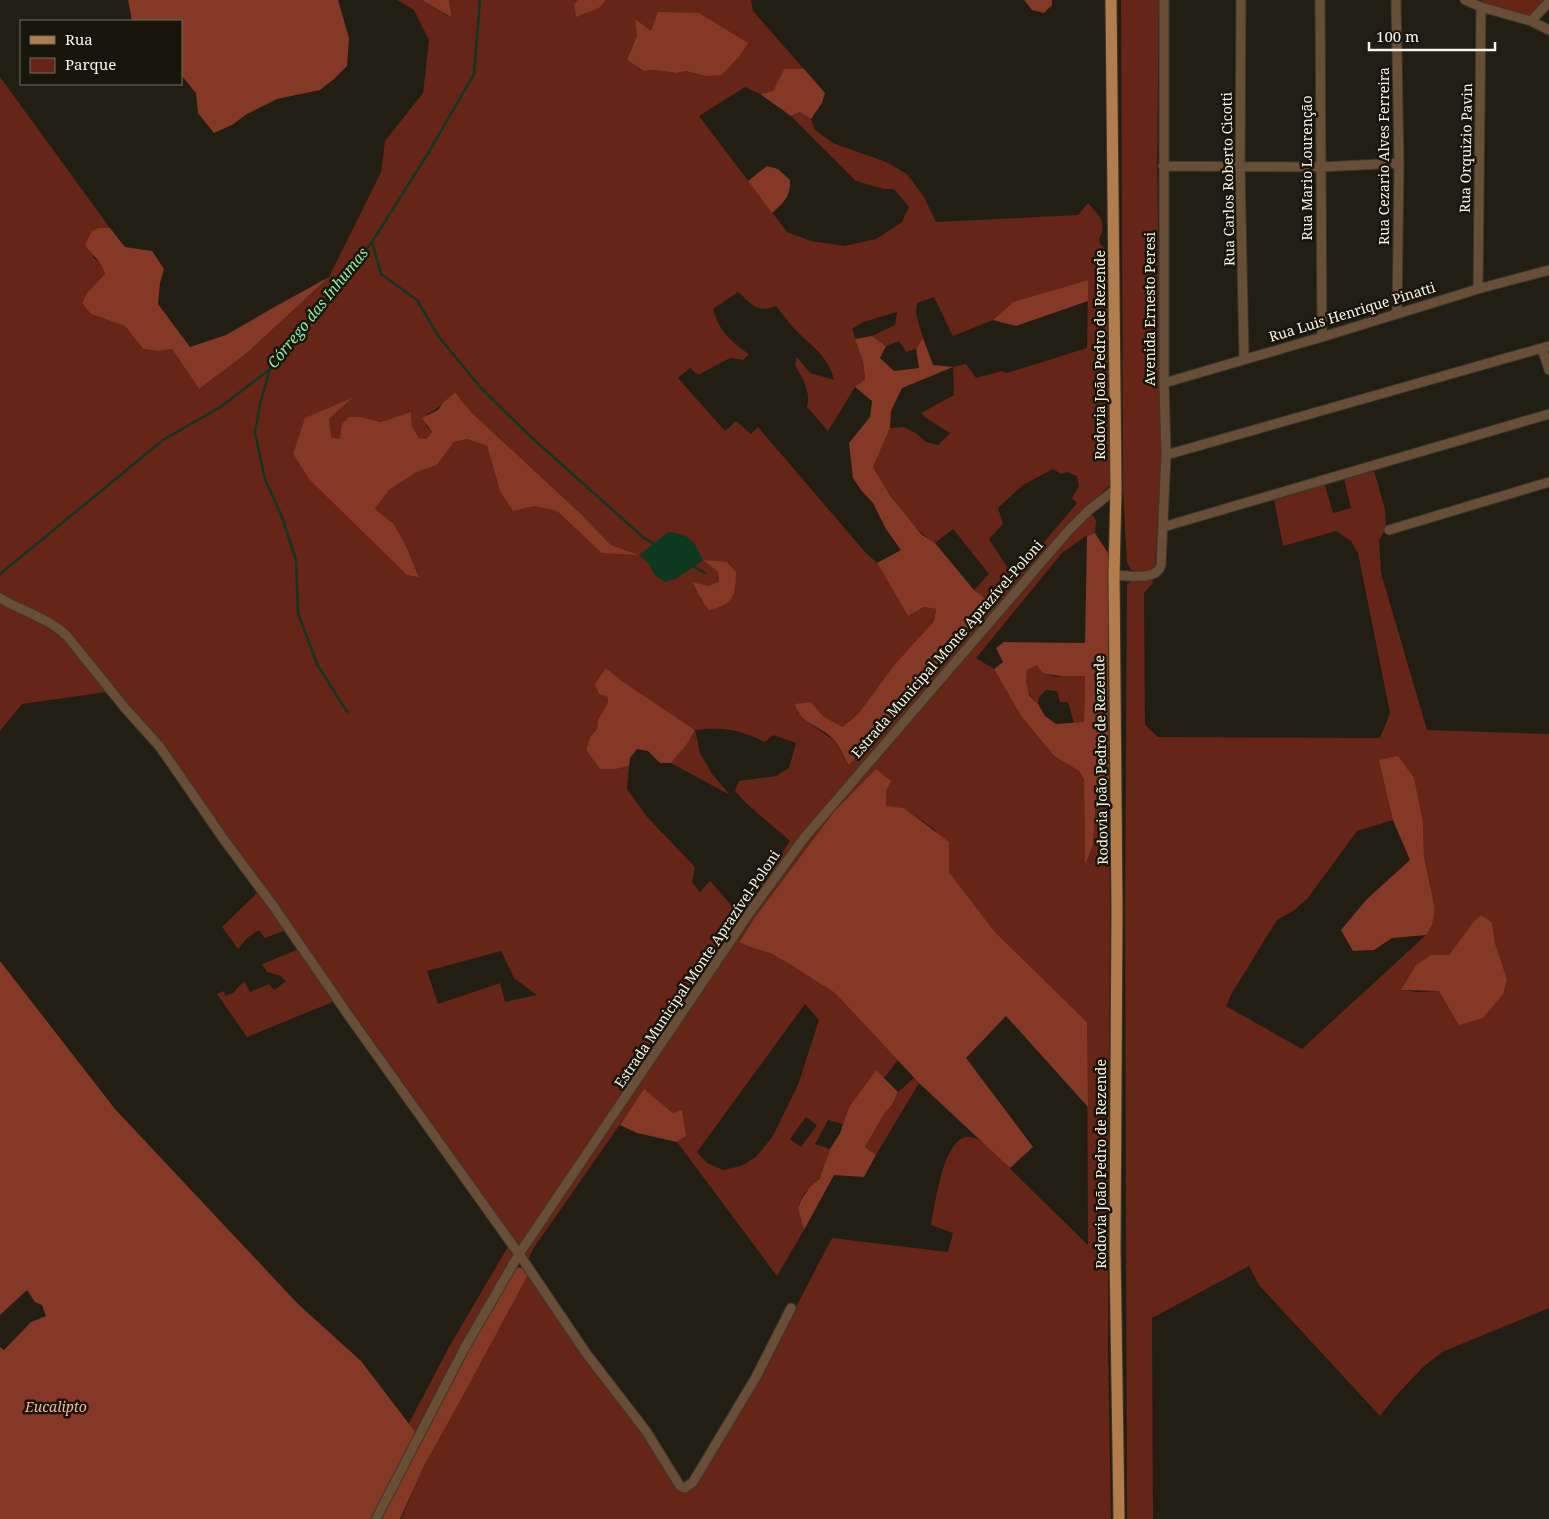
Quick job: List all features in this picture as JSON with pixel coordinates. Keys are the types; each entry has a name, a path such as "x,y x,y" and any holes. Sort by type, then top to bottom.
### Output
{"main road":[{"name":"Rodovia João Pedro de Rezende","path":"1111,0 1116,489 1114,575 1117,910 1115,1249 1118,1519"}],"street":[{"name":"Avenida Ernesto Peresi","path":"1114,575 1152,576 1156,574 1161,565 1166,455 1163,166 1164,0"},
{"name":"Rua Carlos Roberto Cicotti","path":"1241,0 1240,166 1244,358"},
{"name":"Rua Mario Lourenção","path":"1320,0 1322,337"},
{"name":"Rua Cezario Alves Ferreira","path":"1396,0 1399,163 1398,313"},
{"path":"1465,0 1481,8 1531,21 1549,30"},
{"path":"1531,21 1549,2"},
{"name":"Rua Orquizio Pavin","path":"1478,288 1481,8"},
{"path":"1163,166 1321,166 1399,163"},
{"name":"Rua Luis Henrique Pinatti","path":"1164,383 1244,358 1322,337 1478,288 1549,270"},
{"path":"1166,455 1545,347 1549,370"},
{"path":"1163,527 1549,414"},
{"path":"1389,530 1549,482"},
{"name":"Estrada Municipal Monte Aprazível-Poloni","path":"376,1519 464,1349 519,1254 750,912 804,838 1069,530 1088,510 1116,489"},
{"path":"0,598 59,628 124,708 160,747 519,1254 586,1352 646,1431 677,1483 683,1488 688,1487 693,1482 756,1377 791,1308"}],"green space":[{"path":"128,0 338,0 349,38 347,66 320,90 277,99 247,114 232,125 214,133 198,113 196,93 182,76 182,20 132,20"},
{"path":"397,0 422,0 450,17 449,0 578,0 574,4 599,8 606,0 751,0 753,11 804,69 784,69 773,91 760,94 745,87 699,116 787,232 811,241 844,246 876,239 902,222 909,207 894,189 884,189 856,181 791,116 800,112 811,119 815,130 833,143 886,162 907,174 924,197 936,222 1078,215 1088,203 1101,220 1103,228 1099,239 1100,244 1108,251 1112,483 1067,527 801,837 522,1244 519,1244 514,1239 276,904 72,634 55,621 17,604 0,592 0,77 110,228 99,228 93,257 105,268 106,274 88,292 91,314 125,326 143,349 159,351 172,349 199,389 247,353 329,277 381,172 385,141 423,93 429,40 414,10","holes":["651,31 735,36 747,43 705,76 686,71 676,73 654,70 644,71 627,60 637,35","1088,280 1087,348 1007,373 1002,371 976,378 966,364 953,367 954,395 921,413 950,433 938,445 926,442 916,433 904,427 890,428 873,467 900,509 925,536 935,543 953,529 989,574 974,590 986,600 975,610 973,617 977,622 849,765 834,740 810,724 797,712 811,702 823,716 841,727 858,714 895,664 934,621 936,609 924,607 908,616 877,563 865,552 758,427 751,434 736,421 725,431 678,378 690,368 698,375 730,358 743,360 749,354 726,335 713,309 738,292 751,304 759,308 764,309 776,306 827,363 834,380 810,373 797,357 795,365 807,390 807,407 828,431 855,387 865,379 863,361 852,329 863,322 897,312 895,325 872,336 886,346 899,341 906,352 916,349 923,338 916,314 917,303 934,297 953,336 993,320 1013,302","455,392 471,412 580,513 611,545 636,554 602,552 557,511 534,506 500,491 487,446 467,439 454,442 437,465 417,472 389,490 375,509 394,524 419,576 293,455 298,440 350,399 329,419 330,437 340,439 361,417 381,422 411,413 412,426 419,438 426,439 432,432 426,426 427,414 439,407","1053,469 1061,474 1067,472 1077,476 1079,486 1072,498 1077,503 1014,578 989,539 1003,524 998,508 1023,485","703,560 675,579 655,575 650,565","704,561 736,572 701,601 699,593 692,583 708,586 719,583 718,572","606,668 622,681 695,730 731,730 747,734 765,742 773,735 796,743 789,768 776,776 739,781 735,791 747,804 790,841 740,915 710,881 700,892 692,882 695,867 648,818 627,789 629,766 616,769 600,769 586,750 590,737 597,729 598,720 609,703","501,951 514,978 537,995 505,1002 500,983 438,1004 427,971"]},
{"path":"422,0 449,0 451,17"},
{"path":"578,0 606,0 599,8 576,17 574,4"},
{"path":"1024,0 1052,0 1052,5 1044,13 1032,10"},
{"path":"1121,0 1159,0 1157,166 1162,454 1155,567 1143,572 1131,570 1127,562 1123,489"},
{"path":"1482,0 1547,0 1531,16 1525,17 1481,2"},
{"path":"658,12 699,13 748,43 722,75 705,76 686,71 676,73 654,70 644,71 627,60 637,35 635,19 651,31"},
{"path":"784,69 804,69 825,93 822,103 811,119 800,112 791,116 760,94 773,91"},
{"path":"767,166 778,169 790,180 788,195 772,213 748,181"},
{"path":"99,228 110,228 125,247 152,251 164,269 160,283 158,304 190,347 226,335 329,277 247,353 199,389 172,349 159,351 143,349 125,326 91,314 82,303 88,292 105,274 100,263 85,245 92,231"},
{"path":"1088,280 1088,301 1016,326 993,320 1013,302"},
{"path":"872,336 886,346 880,358 894,371 919,368 916,349 923,338 933,365 953,367 902,388 891,411 890,428 873,467 891,497 922,535 935,543 974,590 987,600 975,610 973,617 977,622 849,765 835,741 802,717 795,704 811,702 823,716 842,727 858,714 895,664 934,621 936,609 924,607 908,616 877,563 901,550 886,529 873,503 853,478 849,443 870,417 872,401 855,387 865,379 863,361 855,339"},
{"path":"455,392 471,412 580,513 611,545 639,555 602,553 557,511 534,506 513,511 500,491 487,446 467,439 454,442 437,465 417,472 389,490 375,509 394,524 407,548 419,577 407,575 310,480 293,454 305,418 352,398 329,419 331,437 340,439 342,424 349,417 361,417 381,422 411,412 412,426 419,438 426,439 432,432 422,418 438,410"},
{"path":"1374,471 1385,509 1386,527 1379,541 1381,573 1427,730 1549,734 1549,1308 1442,1352 1422,1368 1380,1416 1259,1285 1249,1266 1152,1318 1153,1519 1127,1519 1125,910 1127,585 1132,580 1152,578 1153,583 1144,593 1145,725 1158,737 1380,738 1390,713 1358,553 1351,541 1336,531 1283,546 1274,500 1325,485 1333,513 1351,508 1344,479","holes":["1393,820 1423,823 1424,857 1435,908 1426,935 1302,1049 1226,1006 1277,920 1293,911 1308,898 1357,831","1481,915 1492,922 1495,943 1507,979 1460,1024 1439,991 1418,992 1401,990 1431,955 1449,955 1474,921"]},
{"path":"1091,513 1096,520 1095,533 1086,536 1062,553 976,658 994,669 1021,716 1054,756 1079,771 1084,781 1085,862 1093,845 1096,797 1103,782 1109,783 1108,1345 1111,1519 401,1519 425,1464 528,1275 583,1356 643,1434 676,1485 683,1490 759,1378 832,1238 948,1252 953,1233 931,1225 941,1175 951,1150 958,1141 966,1137 972,1137 985,1144 1088,1245 1087,1022 995,932 949,872 935,830 904,808 886,807 886,791 833,813 739,941 770,953 835,993 898,1060 884,1078 875,1071 849,1107 843,1124 828,1120 815,1144 830,1149 824,1170 800,1202 799,1212 804,1230 777,1276 677,1142 686,1136 673,1113 644,1090 533,1249 527,1262 524,1255 752,913 806,839 1070,532","holes":["805,1004 819,1020 798,1085 773,1136 756,1157 741,1166 723,1170 707,1163 697,1152","806,1117 817,1125 801,1147 790,1139"]},
{"path":"1095,533 1108,553 1109,783 1103,782 1096,797 1093,845 1085,864 1084,780 1079,771 1054,756 1021,716 994,669 1003,662 996,648 1004,642 1085,643 1087,536","holes":["1037,665 1042,673 1058,676 1085,676 1084,722 1056,724 1045,716 1038,704 1029,695 1026,681 1027,670"]},
{"path":"703,560 727,562 736,572 732,598 724,605 709,610 692,582 708,586 719,582 718,572"},
{"path":"0,602 59,631 107,692 22,704 0,731"},
{"path":"1037,665 1042,673 1056,677 1068,675 1085,676 1084,722 1074,723 1068,702 1060,702 1057,691 1046,690 1039,697 1038,704 1034,700 1027,689 1026,676 1027,670"},
{"path":"606,668 622,681 695,730 687,744 671,763 660,763 648,751 637,749 630,758 629,766 616,769 600,769 586,750 590,737 597,729 598,720 608,703 608,697 599,694 595,684"},
{"path":"695,730 700,753 712,774 730,795 671,763 687,744"},
{"path":"1398,756 1414,778 1423,823 1424,857 1435,908 1432,925 1426,935 1392,938 1374,950 1353,951 1341,930 1367,899 1410,860 1393,820 1379,760"},
{"path":"876,769 891,781 886,791 886,806 904,808 949,842 949,872 995,932 1087,1022 1088,1107 1006,1016 966,1058 1033,1147 1010,1168 919,1083 835,993 770,953 739,942 755,917 833,813"},
{"path":"259,891 286,930 265,938 259,930 247,938 238,949 222,927"},
{"path":"1481,915 1492,922 1495,943 1507,979 1503,994 1483,1018 1459,1025 1439,991 1401,990 1416,965 1431,955 1449,955 1474,921"},
{"path":"299,949 335,1001 247,1037 217,994 224,991 225,996 233,993 244,981 250,992 269,984 274,990 286,981 281,976 267,972 262,964"},
{"name":"Eucalipto","path":"0,961 115,1109 298,1304 361,1361 416,1433 372,1519 0,1519 0,1347 4,1350 31,1322 46,1316 42,1305 35,1302 27,1290 0,1315"},
{"path":"876,1070 898,1092 892,1105 884,1114 865,1147 876,1155 864,1177 834,1175 804,1230 798,1209 801,1200 809,1188 820,1178 830,1149 840,1133 849,1107"},
{"path":"914,1078 919,1083 876,1155 865,1147 884,1114 892,1105 898,1092"},
{"path":"644,1089 673,1113 682,1110 686,1136 677,1142 637,1133 620,1125"},
{"path":"509,1245 516,1252 416,1433 408,1425 449,1347"},
{"path":"523,1267 528,1275 425,1464 400,1519 379,1519 467,1352 516,1268"}],"shaded area":[{"path":"668,532 682,535 691,540 703,560 675,579 665,582 655,575 650,565 639,555"}],"waterway":[{"name":"Córrego das Inhumas","path":"0,574 163,440 222,406 270,369 372,242 427,155 474,74 480,0"},
{"path":"372,242 381,274 417,300 439,337 480,387 530,436 644,538 656,545"},
{"path":"270,369 260,404 255,433 265,479 282,517 296,560 298,613 317,664 347,712"},
{"path":"691,565 705,573"}]}
